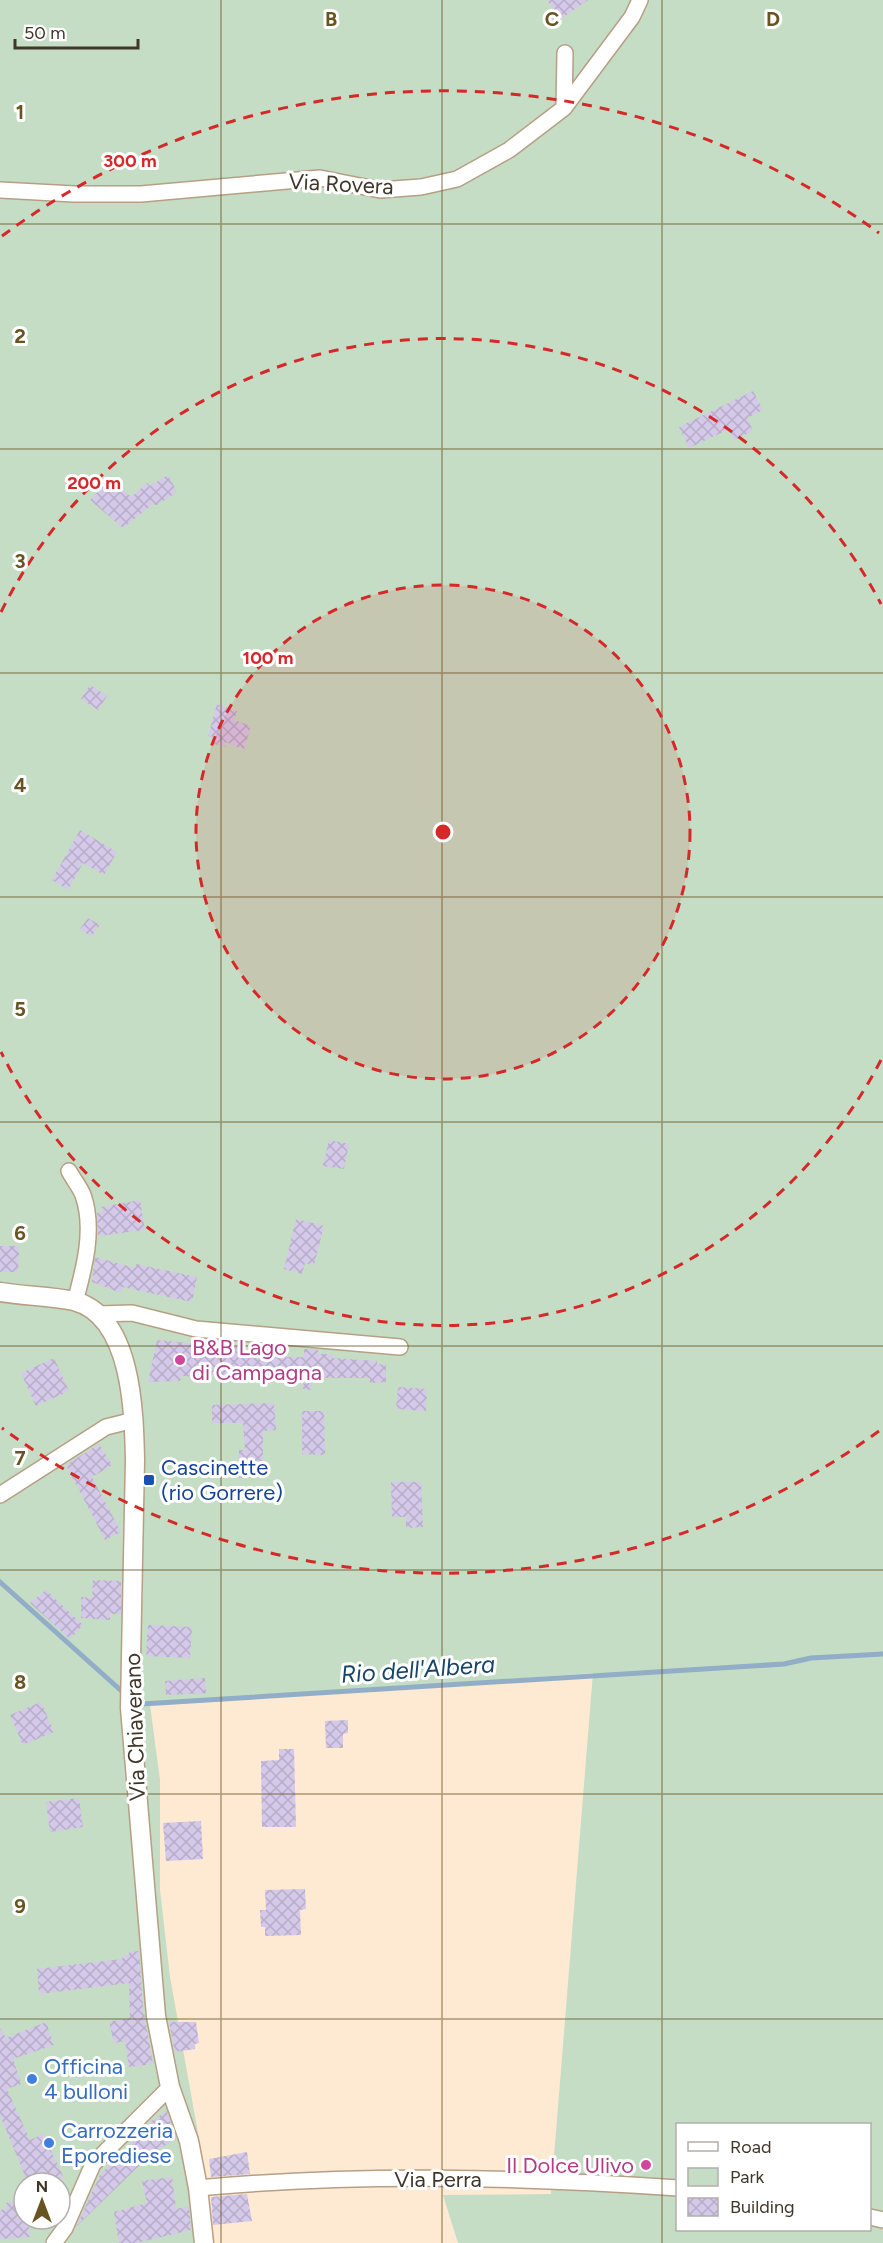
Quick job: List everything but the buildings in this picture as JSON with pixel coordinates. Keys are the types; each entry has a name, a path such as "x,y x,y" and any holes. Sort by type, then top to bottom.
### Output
{"street":[{"name":"Via Rovera","path":"0,190 51,194 141,194 320,178 380,190 421,187 457,179 499,156 564,108 632,16 640,0"},
{"path":"564,108 565,52"},
{"path":"69,1171 83,1196 87,1221 85,1268 75,1302"},
{"name":"Via Chiaverano","path":"0,1292 75,1302 98,1314 112,1332 124,1360 134,1420 130,1708 156,2016 170,2088 189,2141 198,2188 204,2243"},
{"path":"98,1314 132,1313 196,1329 400,1347"},
{"path":"0,1495 106,1427 134,1420"},
{"path":"54,2243 65,2228 93,2164 170,2088"},
{"name":"Via Perra","path":"198,2188 290,2181 430,2177 562,2180 676,2188"}],"green space":[{"path":"0,0 883,0 883,2243 458,2243 443,2195 551,2194 593,1673 150,1705 160,1780 160,1890 170,1977 208,2189 212,2243 0,2243"}],"waterway":[{"name":"Rio dell'Albera","path":"0,1582 126,1695"},
{"name":"Rio dell'Albera","path":"134,1700 142,1704 784,1664 811,1658 883,1654"}],"place":[{"name":"B&B Lago di Campagna","path":"180,1360"},
{"name":"Cascinette (rio Gorrere)","path":"149,1480"},
{"name":"Officina 4 bulloni","path":"32,2079"},
{"name":"Carrozzeria Eporediese","path":"49,2143"},
{"name":"Il Dolce Ulivo","path":"646,2165"}]}
